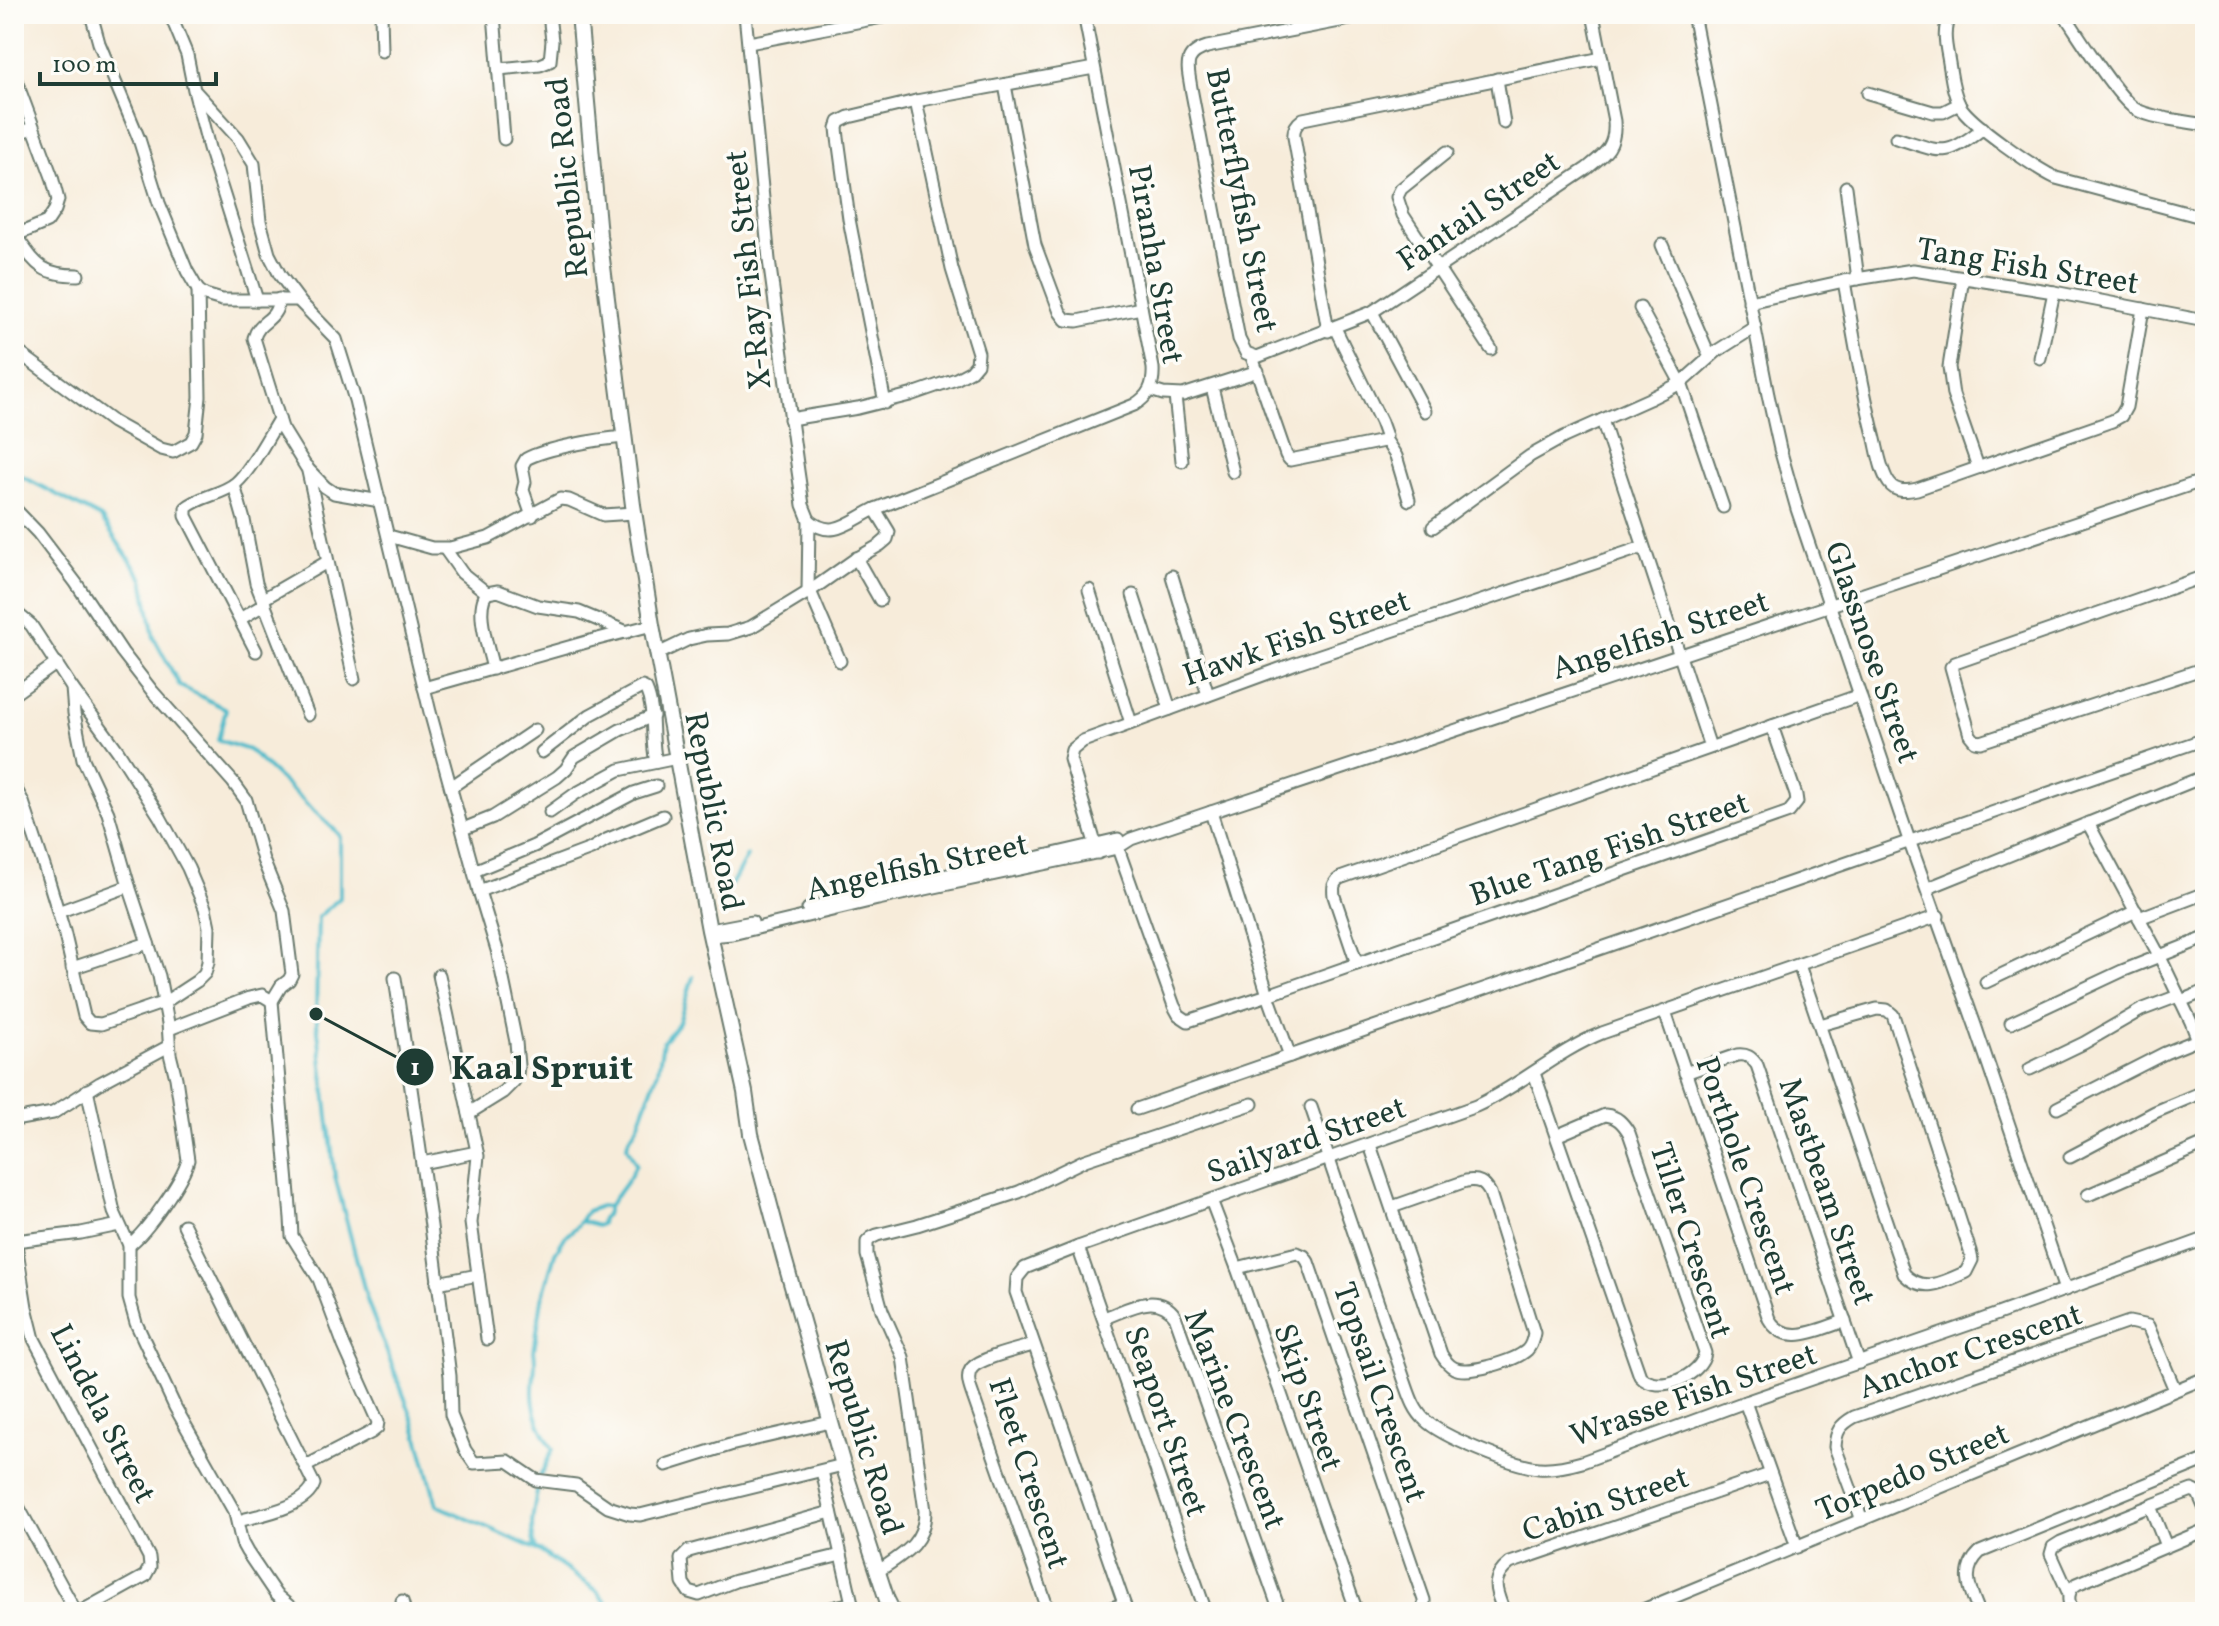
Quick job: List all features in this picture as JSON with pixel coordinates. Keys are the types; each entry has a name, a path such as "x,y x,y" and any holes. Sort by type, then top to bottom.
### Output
{"street":[{"path":"91,14 99,43 139,139 159,203 198,290 222,300 298,300"},
{"path":"170,14 187,55 209,148 257,300"},
{"path":"381,14 382,51"},
{"path":"494,14 504,139"},
{"path":"499,69 540,65 550,61 552,41 549,14"},
{"name":"Republic Road","path":"579,14 599,235 634,513 710,933 745,1092 751,1134 830,1422 888,1608"},
{"name":"X-Ray Fish Street","path":"745,14 769,260 803,505 809,520 809,591"},
{"path":"749,43 852,19 898,14"},
{"name":"Piranha Street","path":"809,520 832,530 875,509 1134,405 1150,390 1153,368 1084,14"},
{"name":"Butterflyfish Street","path":"1249,355 1239,339 1188,61 1192,54 1207,47 1376,14"},
{"name":"Fantail Street","path":"1249,355 1275,351 1372,312 1586,169 1607,150 1614,137 1614,121 1593,14"},
{"name":"Glassnose Street","path":"1693,14 1749,302 1780,449 1797,509 2065,1290"},
{"path":"1950,14 1946,22 1945,42 1953,87 1959,104 1983,128 2038,169 2056,178 2205,218"},
{"path":"2064,14 2120,94 2132,106 2143,112 2205,125"},
{"path":"1409,500 1396,456 1385,439 1381,422 1332,329 1295,146 1295,126 1303,119 1602,58"},
{"path":"885,403 849,219 837,128 843,119 916,101 1094,68"},
{"path":"14,75 58,200 47,222 14,236 34,260 50,273 78,275"},
{"path":"1497,79 1504,123"},
{"path":"1005,85 1035,245 1060,312 1066,320 1077,321 1141,308"},
{"path":"194,90 238,138 251,157 257,176 260,221 267,249 298,300 331,333 339,347 355,400 424,688 500,963 516,1042 517,1075 510,1086 469,1113"},
{"path":"1868,93 1933,112 1943,112 1959,104"},
{"path":"790,419 885,403 956,379 974,368 978,359 952,269 916,101"},
{"path":"14,134 33,128"},
{"path":"1896,138 1947,150 1965,142 1983,128"},
{"path":"1447,152 1401,189 1397,197 1403,215 1491,349"},
{"path":"1846,187 1858,279"},
{"path":"1662,245 1710,357"},
{"name":"Tang Fish Street","path":"1749,302 1844,281 1913,270 2054,292 2205,321"},
{"path":"1963,278 1949,367 1953,395 1978,467"},
{"path":"1844,281 1867,409 1882,467 1888,482 1904,491 2121,416 2126,407 2143,309"},
{"path":"14,349 113,422 156,447 173,452 191,442 196,433 200,397 198,290"},
{"path":"2040,358 2054,292"},
{"path":"279,299 275,313 257,329 254,338 288,440 306,467 334,493 380,501"},
{"path":"1640,308 1681,383 1723,507"},
{"path":"1372,312 1425,411"},
{"path":"1433,527 1530,456 1681,383 1710,357 1755,327"},
{"path":"1249,355 1258,371 1290,460 1385,439"},
{"path":"1150,390 1175,396 1258,371"},
{"path":"1212,387 1233,472"},
{"path":"1175,396 1182,461"},
{"path":"256,651 185,511 193,502 234,485 279,419"},
{"name":"Blue Tang Fish Street","path":"1602,420 1710,747"},
{"path":"532,516 523,490 522,464 526,459 600,439 624,437"},
{"path":"306,467 354,679"},
{"name":"Angelfish Street","path":"710,933 875,889 1116,844 2205,481"},
{"path":"234,485 254,574 308,715"},
{"path":"389,536 425,547 445,549 485,539 560,499 603,515 634,513"},
{"path":"14,508 38,533 76,583 153,692 246,800 263,860 281,902 292,974 272,1001 291,1231 296,1245 319,1279 344,1346 378,1422 372,1432 306,1466"},
{"path":"658,654 697,636 740,632 751,627 880,545 889,536 888,528 875,509"},
{"name":"Hawk Fish Street","path":"1097,849 1070,759 1075,745 1296,663 1643,547"},
{"path":"445,549 462,573 487,593"},
{"path":"856,558 880,600"},
{"path":"240,619 327,562"},
{"path":"1172,576 1208,695"},
{"path":"2205,576 1955,663 1951,667 1970,735 1981,742 2205,668"},
{"path":"1089,590 1131,723"},
{"path":"493,669 482,610 482,600 487,593 498,591 538,606 579,612 627,632"},
{"path":"809,591 840,661"},
{"path":"1133,595 1170,709"},
{"path":"14,611 31,625 118,751 188,868 205,908 209,927 209,957 206,970 197,981 165,1002 101,1024 93,1025 84,1016 58,912 23,802 14,786"},
{"path":"424,688 652,625"},
{"path":"14,694 57,663"},
{"path":"542,752 590,715 640,687 648,691 656,762"},
{"path":"72,688 83,759 108,813 159,976 187,1164 145,1231 129,1245"},
{"name":"Blue Tang Fish Street","path":"1357,964 1334,896 1335,882 1340,878 1860,695"},
{"path":"463,829 493,817 557,777 574,757 620,730 653,716"},
{"name":"Blue Tang Fish Street","path":"1116,844 1174,1006 1179,1015 1188,1021 1789,812 1797,802 1796,795 1772,726"},
{"path":"451,787 535,730"},
{"path":"1137,1109 2205,739"},
{"path":"550,812 603,778 631,766 677,758"},
{"path":"1928,888 2205,776"},
{"path":"474,871 534,846 634,793 656,786"},
{"path":"1211,812 1290,1056"},
{"path":"479,891 591,849 663,816"},
{"path":"2057,1108 2165,1053 2202,1047 2160,957 2088,823"},
{"path":"58,912 129,886"},
{"path":"1986,982 2137,914 2205,893"},
{"name":"Sailyard Street","path":"1126,1608 1016,1292 1017,1278 1025,1268 1476,1106 1587,1039 1938,916"},
{"path":"2011,1023 2122,971 2205,938"},
{"path":"72,968 148,943"},
{"path":"1799,965 1904,1274 1920,1286 1966,1272 1972,1260 1970,1251 1893,1015 1887,1010 1877,1009 1820,1025"},
{"path":"439,975 477,1152 471,1223 487,1339"},
{"path":"395,978 450,1376 451,1415 465,1450 474,1463 508,1461 536,1480 576,1485 608,1507 640,1515 843,1465"},
{"path":"2030,1069 2141,1010 2205,991"},
{"path":"169,1029 249,998 262,995 272,1001"},
{"name":"Porthole Crescent","path":"1665,1012 1769,1319 1781,1333 1789,1336 1845,1321"},
{"path":"14,1120 53,1113 87,1090 169,1046"},
{"name":"Mastbeam Street","path":"1685,1073 1744,1054 1757,1065 1859,1363"},
{"name":"Tiller Crescent","path":"1534,1073 1556,1136 1640,1376 1652,1385 1659,1385 1688,1374 1701,1364 1705,1353 1629,1133 1618,1119 1605,1115 1556,1136"},
{"path":"87,1090 119,1225 129,1245 129,1298 136,1323 170,1397 230,1503 238,1521 242,1543 276,1595 296,1612"},
{"path":"2070,1157 2155,1112 2205,1091"},
{"path":"877,1572 915,1544 925,1524 925,1511 903,1357 882,1310 867,1255 866,1247 871,1238 1019,1192 1085,1160 1252,1104"},
{"name":"Wrasse Fish Street","path":"1311,1107 1417,1411 1435,1427 1522,1465 1551,1468 1582,1462 1745,1402 2204,1243"},
{"path":"2088,1195 2205,1144"},
{"path":"1370,1145 1441,1354 1447,1363 1463,1371 1475,1370 1528,1350 1534,1333 1490,1193 1484,1183 1475,1179 1466,1181 1392,1207"},
{"path":"422,1163 477,1152"},
{"name":"Skip Street","path":"1211,1200 1357,1612"},
{"path":"15,1236 81,1233 119,1225"},
{"path":"184,1225 314,1484 311,1491 291,1505 238,1521"},
{"name":"Lindela Street","path":"15,1236 34,1339 147,1551 150,1567 140,1580 78,1612"},
{"name":"Seaport Street","path":"1078,1247 1206,1612"},
{"name":"Topsail Crescent","path":"1237,1268 1297,1253 1308,1262 1424,1600 1424,1612"},
{"path":"437,1283 478,1275"},
{"name":"Marine Crescent","path":"1104,1318 1148,1302 1156,1302 1170,1309 1175,1316 1280,1612"},
{"name":"Anchor Crescent","path":"1862,1520 1835,1447 1835,1434 1842,1424 1854,1417 2129,1322 2148,1326 2175,1390"},
{"name":"Fleet Crescent","path":"1033,1345 978,1363 970,1371 969,1378 1049,1612"},
{"name":"Torpedo Street","path":"1638,1612 2205,1378"},
{"path":"1745,1402 1797,1547"},
{"path":"666,1465 730,1445 830,1422"},
{"path":"1979,1612 1967,1577 1973,1560 1980,1552 2205,1460"},
{"path":"815,1612 853,1607 822,1471"},
{"name":"Cabin Street","path":"1504,1612 1495,1582 1510,1563 1770,1474"},
{"path":"2072,1612 2069,1594 2051,1554 2053,1547 2192,1490 2198,1493 2205,1509"},
{"path":"14,1499 78,1612"},
{"path":"2150,1506 2166,1546"},
{"path":"831,1512 689,1551 681,1559 683,1583 689,1592 699,1595 735,1581 841,1555"},
{"path":"2069,1594 2080,1582 2205,1530"},
{"path":"1099,1612 1126,1608"}],"waterway":[{"path":"14,472 101,518 143,579 154,638 180,686 226,709 218,740 249,750 340,835 340,898 318,917 316,1014 335,1177 368,1303 414,1422 437,1505 540,1551 597,1591 613,1612"},
{"path":"731,885 747,856"},
{"path":"540,1476 553,1449 541,1428 534,1405 534,1351 542,1299 555,1253 587,1211 608,1207 630,1177 636,1164 627,1147 628,1141 639,1123 658,1071 663,1042 679,1022 693,977"},
{"path":"581,1221 597,1226 601,1224 608,1207"},
{"path":"536,1549 532,1526 538,1487"}],"place":[{"name":"Kaal Spruit","path":"316,1014"}]}
